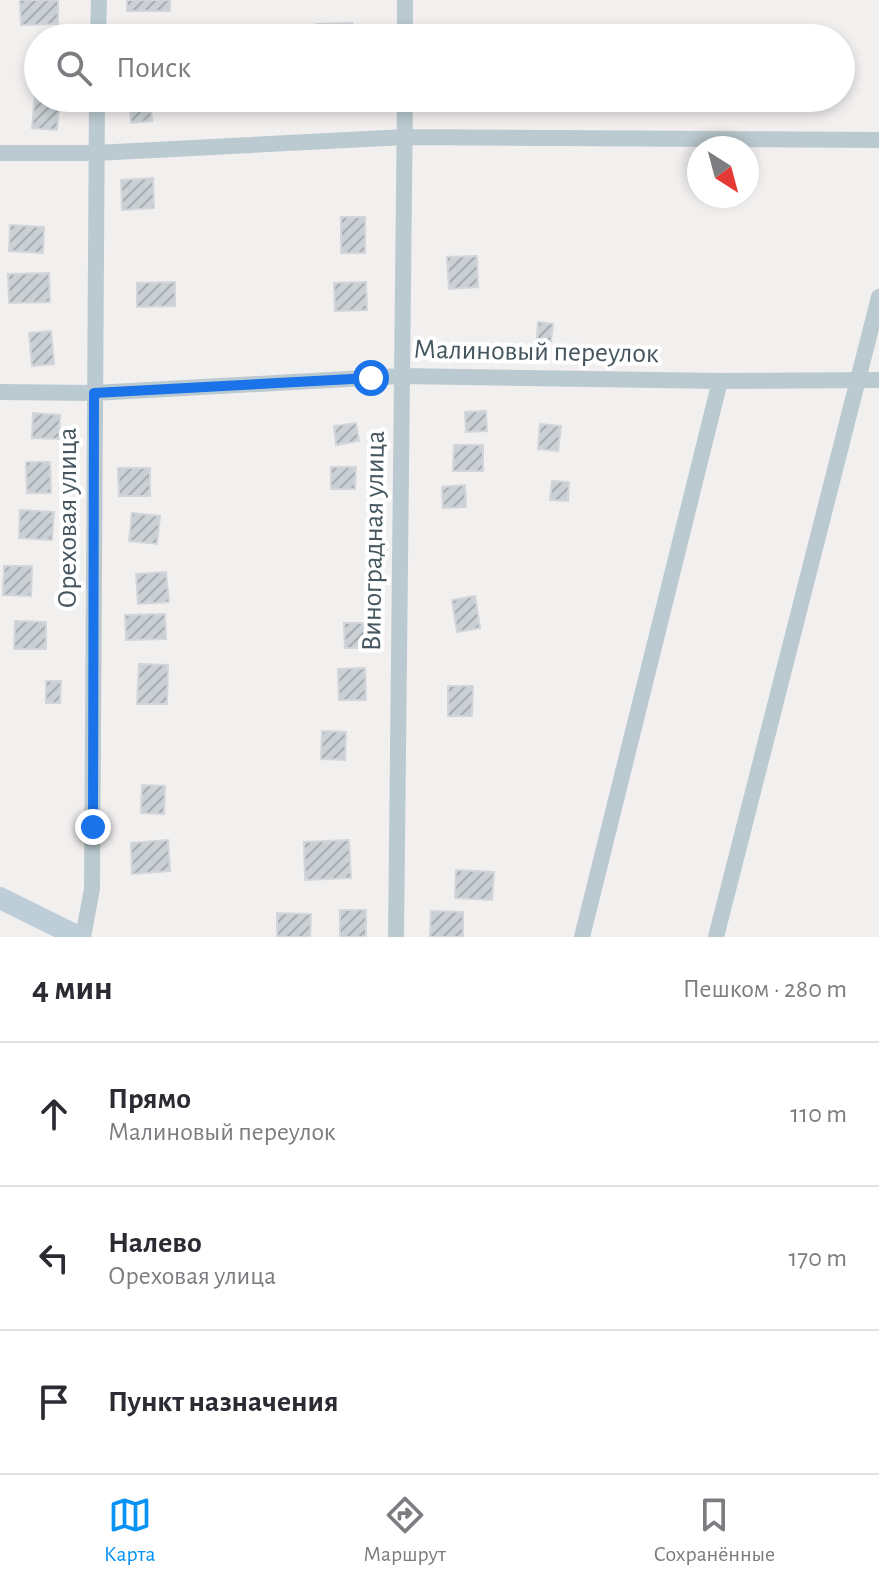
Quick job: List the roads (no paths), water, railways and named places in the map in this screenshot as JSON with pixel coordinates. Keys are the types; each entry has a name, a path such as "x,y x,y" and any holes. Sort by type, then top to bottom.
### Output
{"street":[{"path":"98,24 99,0"},
{"path":"405,0 405,24"},
{"name":"Ореховая улица","path":"81,937 92,889 96,112"},
{"name":"Виноградная улица","path":"396,937 405,112"},
{"path":"0,153 95,153 405,137 879,140"},
{"path":"716,937 879,297"},
{"name":"Малиновый переулок","path":"0,392 94,393 401,376 879,380"},
{"path":"582,937 720,381"},
{"path":"0,898 81,937"}]}
